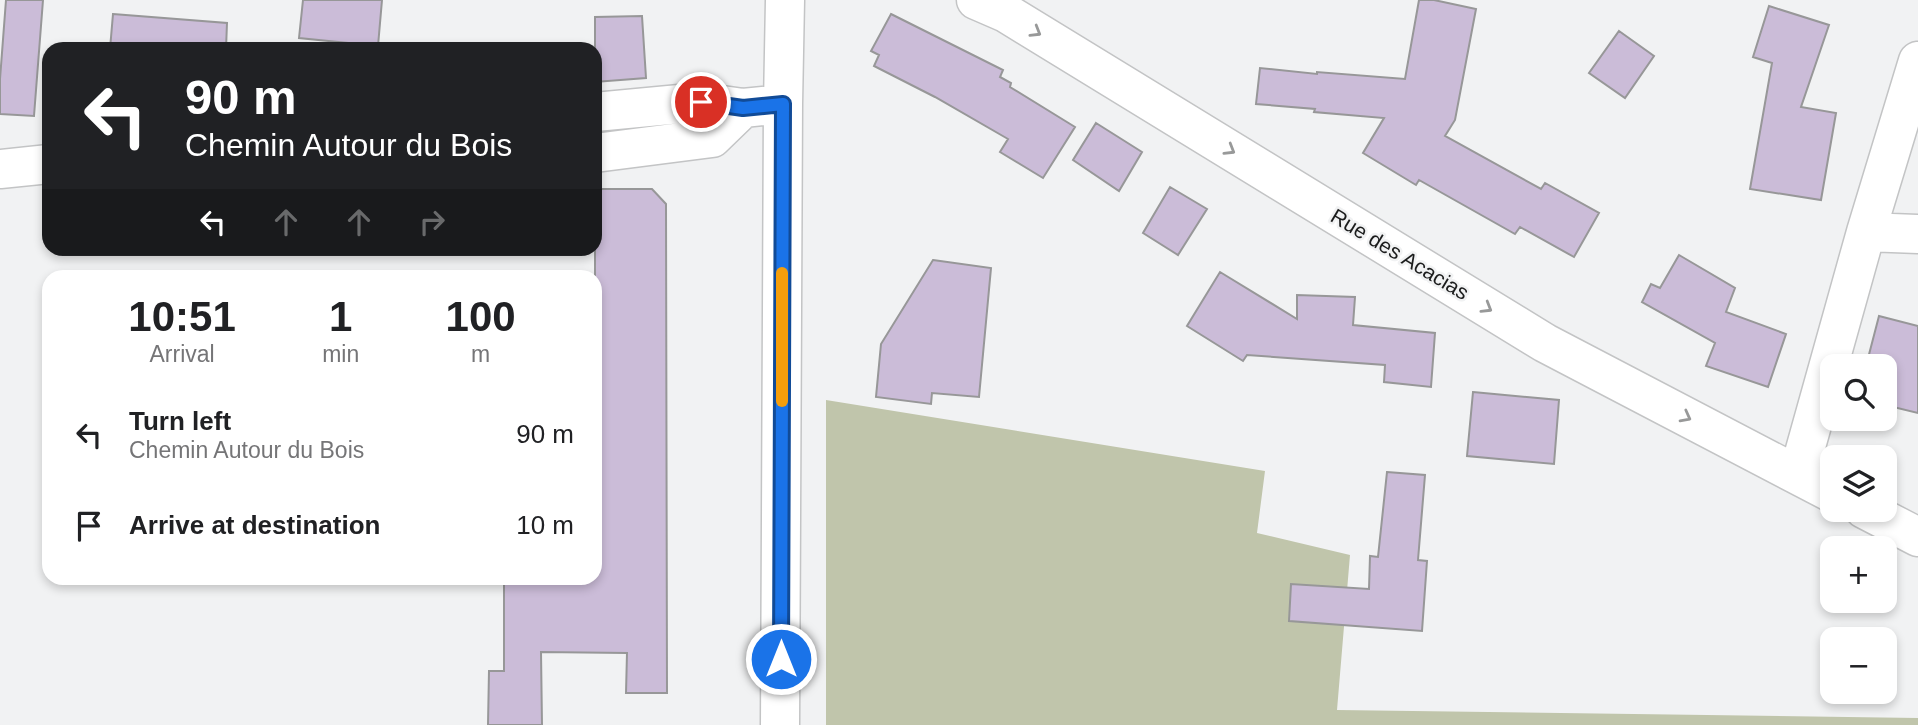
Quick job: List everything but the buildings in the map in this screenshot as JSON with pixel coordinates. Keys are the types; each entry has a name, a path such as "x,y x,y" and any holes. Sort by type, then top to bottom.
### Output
{"street":[{"path":"780,725 785,0"},
{"name":"Rue des Acacias","path":"976,0 1006,13 1545,343 1820,487"},
{"path":"1798,475 1866,232 1918,61"},
{"path":"602,111 701,102 743,108 783,104"},
{"path":"602,152 712,138 743,108"},
{"path":"0,169 42,165"},
{"path":"1866,232 1918,234"},
{"path":"1889,522 1918,537"}],"green space":[{"path":"826,400 1265,471 1257,533 1350,555 1337,710 1918,718 1918,725 826,725"}],"slow traffic":[{"path":"782,273 782,401"}],"route":[{"path":"701,102 743,108 783,104 781,659"}]}
